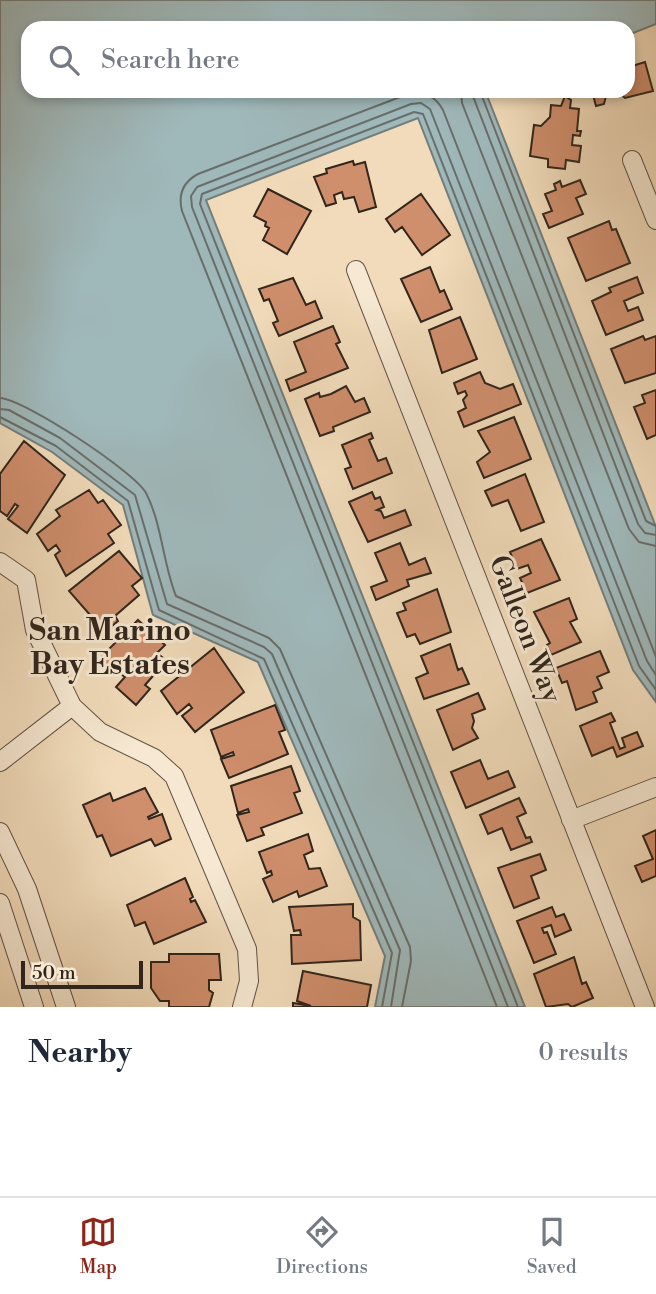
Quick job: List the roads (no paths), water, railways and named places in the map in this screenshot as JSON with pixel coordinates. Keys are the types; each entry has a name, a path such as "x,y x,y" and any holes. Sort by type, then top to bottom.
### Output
{"street":[{"path":"632,160 656,220"},
{"name":"Galleon Way","path":"356,270 645,1007"},
{"path":"0,562 26,580 36,630 72,706 100,732 154,758 174,776 247,949 249,981 242,1007"},
{"path":"0,762 72,706"},
{"path":"571,820 656,787"},
{"path":"0,832 27,889 65,1007"},
{"path":"0,902 34,1007"}],"water":[{"path":"0,0 656,0 656,24 635,32 635,21 21,21 21,98 488,98 656,527 656,702 633,670 418,118 206,200 525,1007 375,1007 385,956 258,662 153,615 123,505 52,452 0,423"}],"district":[{"name":"San Marino Bay Estates","path":"110,648"}]}
